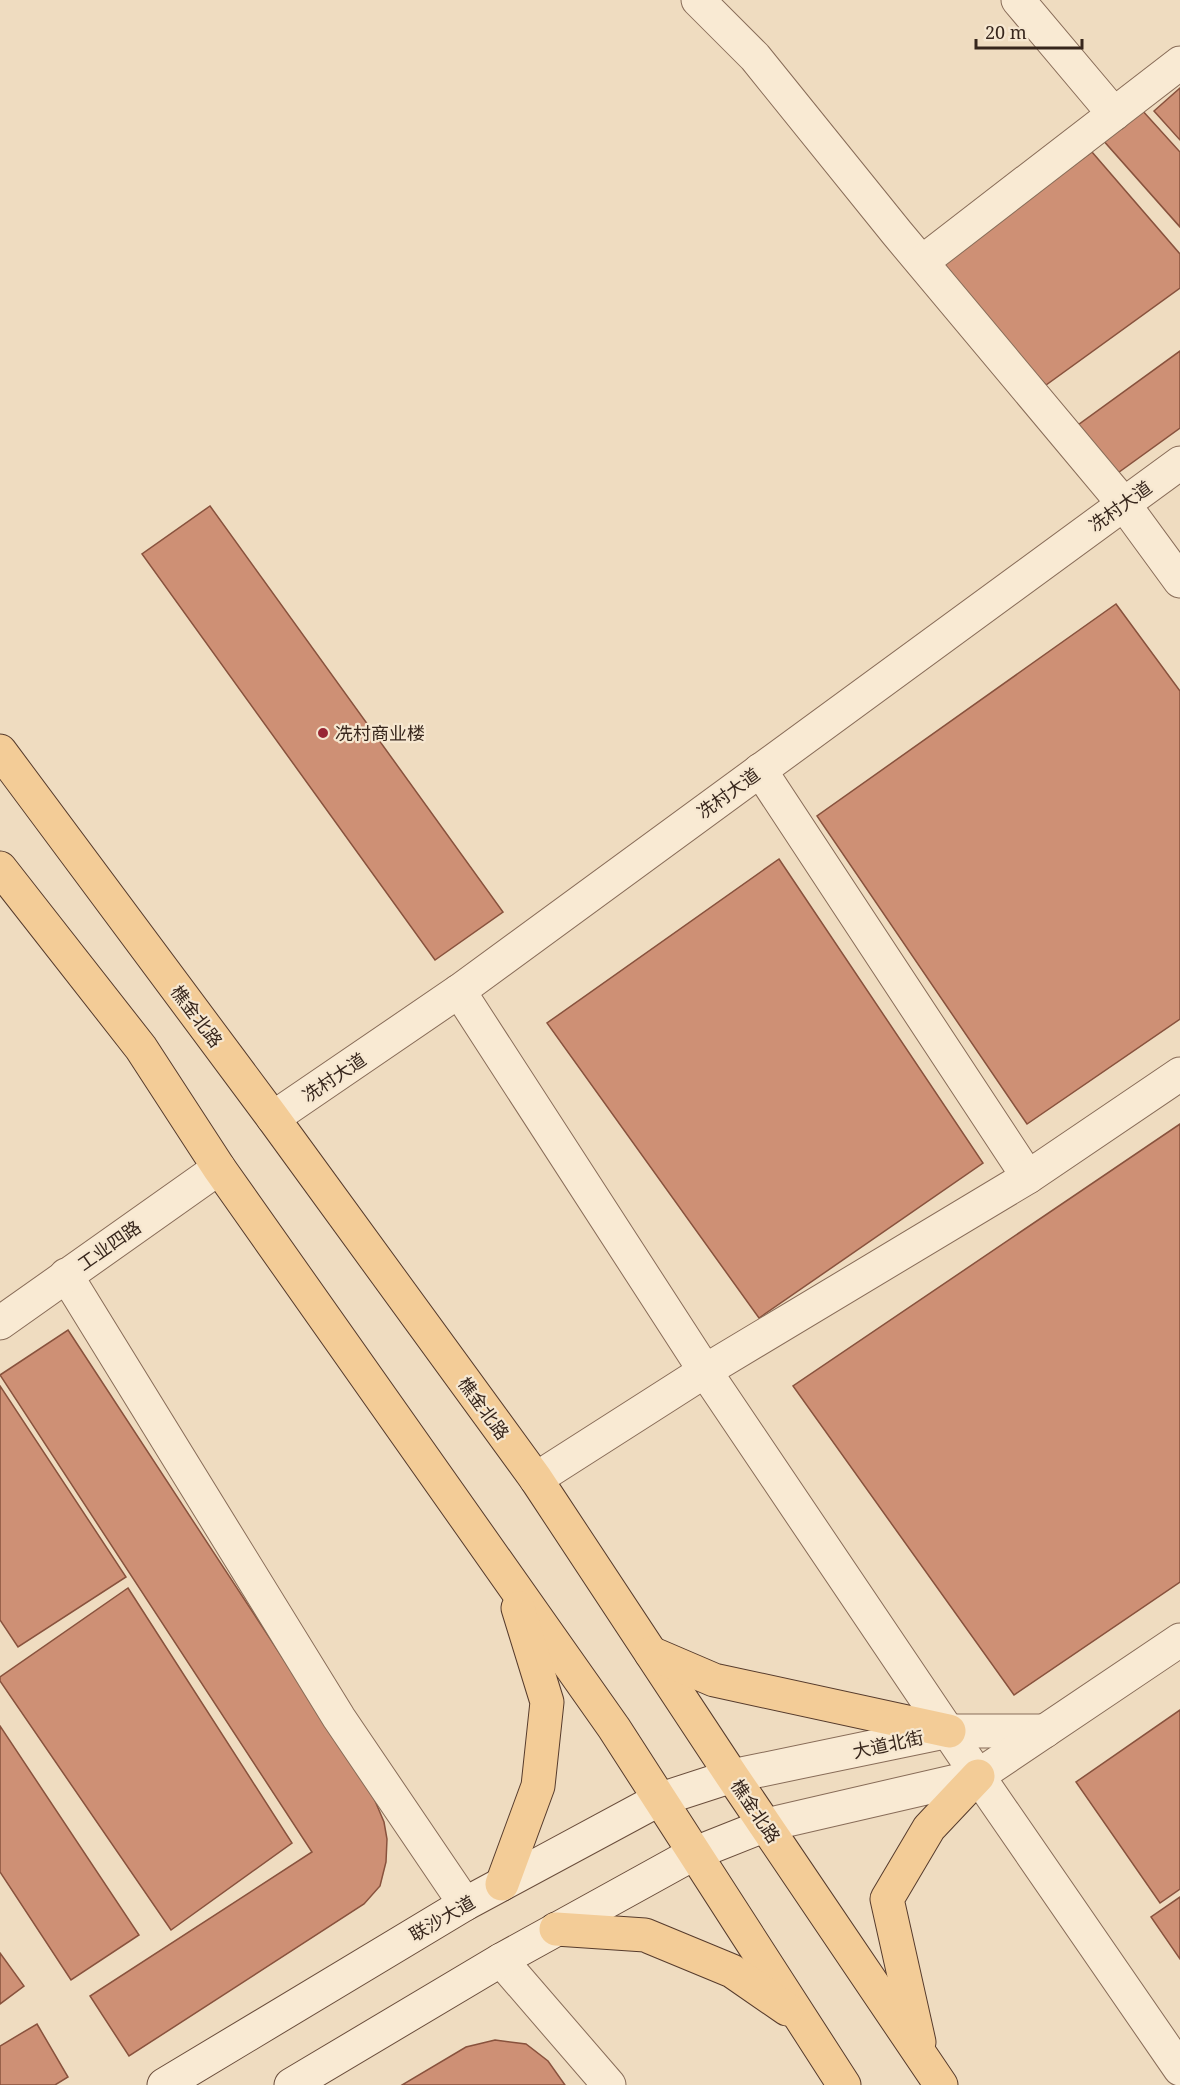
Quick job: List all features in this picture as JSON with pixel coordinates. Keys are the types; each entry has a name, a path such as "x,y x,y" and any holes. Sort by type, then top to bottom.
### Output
{"main road":[{"name":"樵金北路","path":"0,751 273,1118 536,1479 940,2085"},
{"path":"0,868 141,1048 219,1168 614,1728 658,1800 844,2085"},
{"path":"502,1884 538,1786 547,1702 508,1578"},
{"path":"651,1653 714,1680 950,1731"},
{"path":"922,2058 888,1899 929,1828 978,1776"},
{"path":"556,1929 645,1935 732,1971 801,2019"}],"street":[{"path":"698,0 755,57 922,262 1123,502 1180,581"},
{"path":"1018,0 1114,114"},
{"path":"922,262 1180,63"},
{"name":"冼村大道","path":"273,1118 459,992 1123,502 1180,463"},
{"path":"760,770 1028,1177"},
{"path":"459,992 705,1371 950,1731 978,1776 1180,2069"},
{"path":"536,1479 705,1371 1028,1177 1180,1074"},
{"name":"工业四路","path":"0,1323 219,1168"},
{"path":"66,1275 339,1718 465,1904"},
{"path":"291,2085 501,1960 693,1854 766,1825 978,1776 1180,1640"},
{"name":"大道北街","path":"732,1776 950,1731 1045,1731"},
{"name":"联沙大道","path":"164,2085 465,1904 658,1800 732,1776"},
{"path":"501,1960 609,2085"}],"building":[{"path":"1180,88 1180,140 1154,111"},
{"path":"1141,109 1180,152 1180,227 1102,139"},
{"path":"1092,152 1180,254 1180,288 1046,385 935,267"},
{"path":"1180,351 1180,428 1115,475 1078,425"},
{"name":"冼村商业楼","path":"210,506 503,912 435,960 142,554"},
{"path":"1116,604 1180,691 1180,1019 1027,1124 817,816"},
{"path":"779,859 983,1163 759,1318 547,1023"},
{"path":"1180,1124 1180,1582 1014,1695 793,1386"},
{"path":"68,1330 373,1796 384,1822 387,1839 386,1862 380,1886 364,1904 129,2056 90,1996 312,1852 0,1375"},
{"path":"0,1386 126,1577 18,1647 0,1620"},
{"path":"128,1588 292,1843 171,1930 0,1681 0,1677"},
{"path":"1180,1710 1180,1889 1160,1903 1076,1782"},
{"path":"0,1726 139,1935 71,1980 0,1872"},
{"path":"1180,1897 1180,1959 1151,1917"},
{"path":"0,1953 24,1986 0,2004"},
{"path":"37,2024 68,2077 55,2085 0,2085 0,2046"},
{"path":"495,2040 526,2044 548,2061 565,2085 402,2085 466,2047"}],"place":[{"name":"冼村商业楼","path":"323,733"}]}
